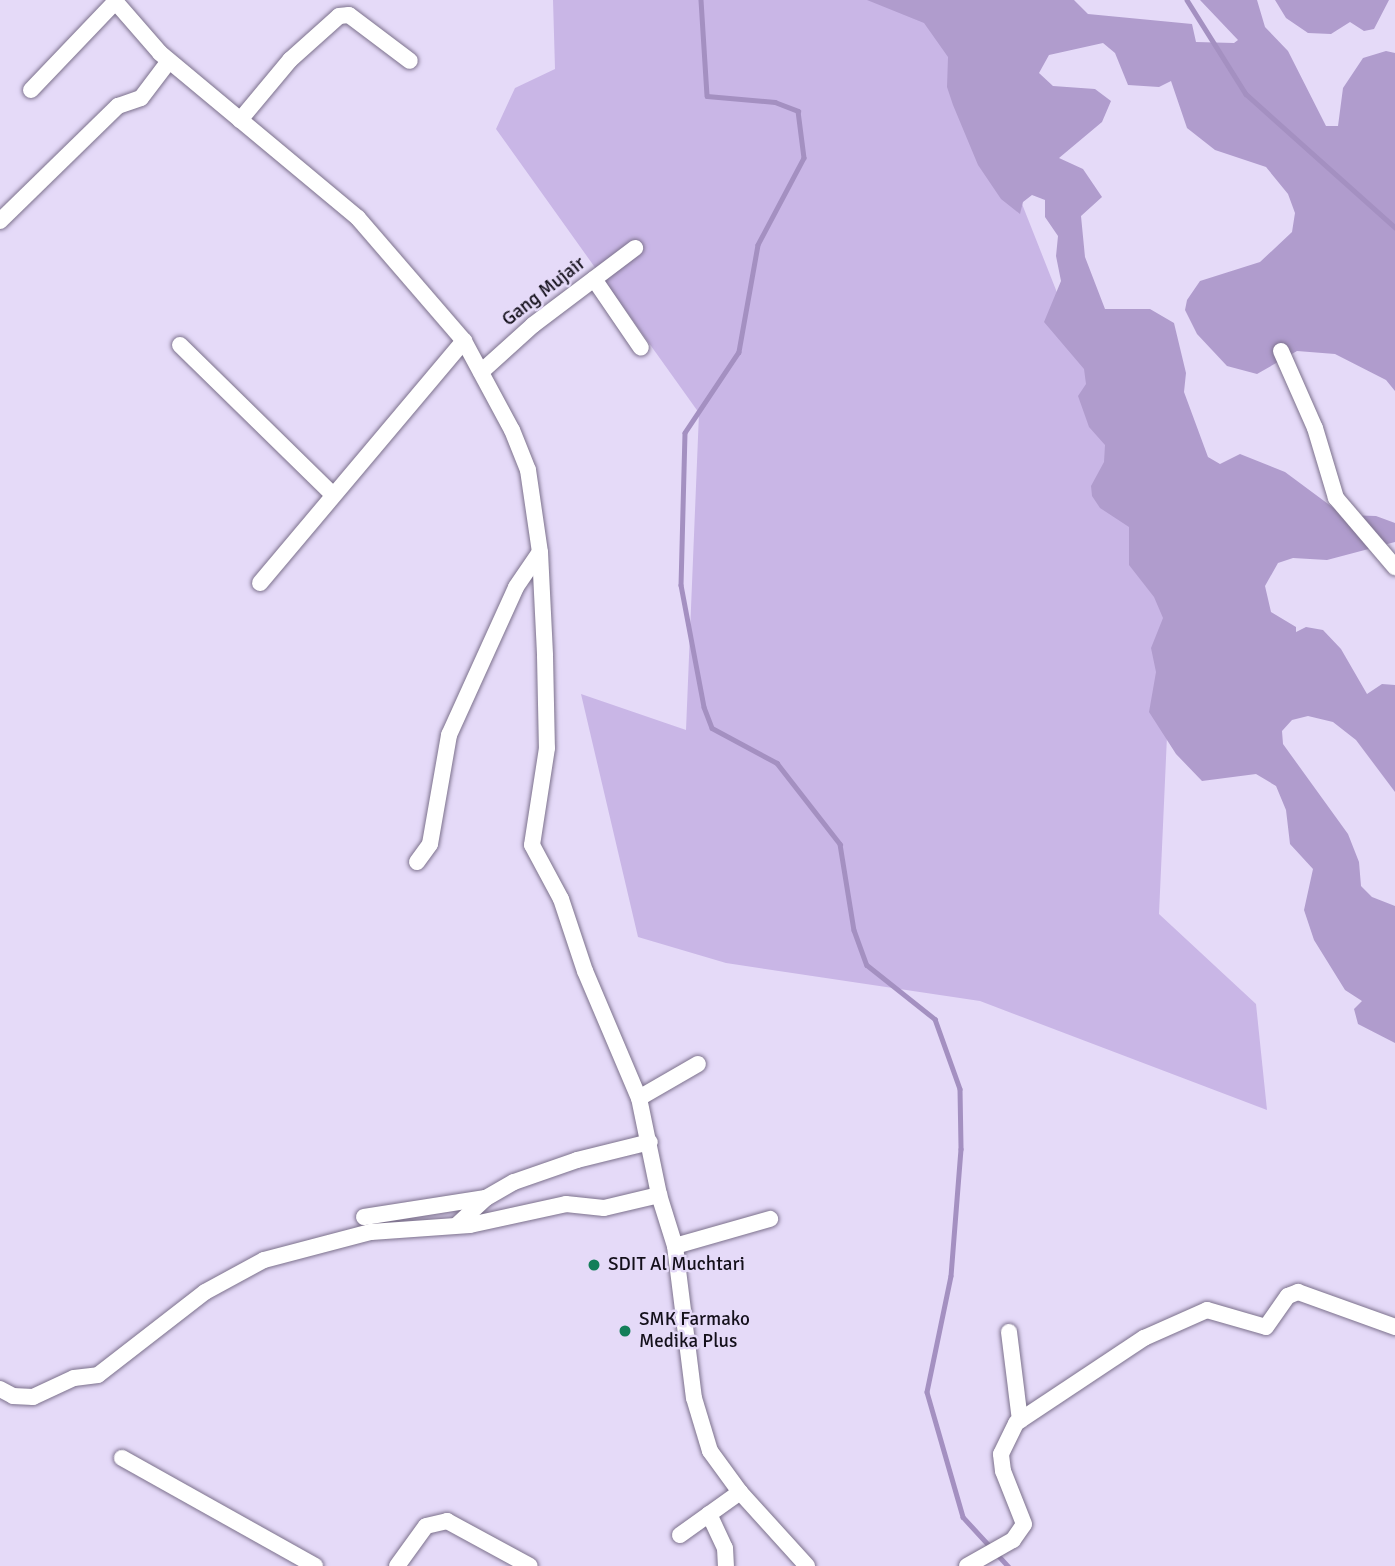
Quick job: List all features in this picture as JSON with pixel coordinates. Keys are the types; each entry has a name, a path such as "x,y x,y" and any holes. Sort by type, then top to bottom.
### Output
{"street":[{"path":"31,90 114,1 169,61 358,218 464,341 481,372 528,470 540,552 547,748 532,845 561,899 585,971 639,1098 659,1195 675,1246 694,1398 710,1451 740,1492 807,1566"},
{"path":"240,120 290,60 339,16 349,15 410,61"},
{"path":"0,221 118,106 141,98 169,61"},
{"name":"Gang Mujair","path":"481,372 635,248"},
{"path":"594,279 642,348"},
{"path":"260,583 331,493 464,341"},
{"path":"180,345 331,493"},
{"path":"1281,351 1315,428 1336,498 1395,567"},
{"path":"417,862 430,844 449,735 516,587 540,552"},
{"path":"639,1098 698,1064"},
{"path":"458,1224 486,1198 514,1182 577,1160 650,1142"},
{"path":"0,1389 13,1396 33,1397 74,1378 98,1375 205,1292 264,1260 371,1232 470,1225 566,1204 604,1208 659,1195"},
{"path":"364,1217 486,1198"},
{"path":"675,1246 770,1219"},
{"path":"970,1565 1013,1540 1024,1524 1003,1471 1001,1454 1009,1433 1020,1420 1144,1338 1207,1310 1266,1327 1288,1297 1304,1292 1395,1327"},
{"path":"1009,1332 1020,1420"},
{"path":"122,1458 315,1566"},
{"path":"680,1535 740,1492"},
{"path":"709,1514 725,1548 726,1566"},
{"path":"397,1566 426,1526 447,1521 530,1566"}],"shaded area":[{"path":"553,0 1017,0 964,57 1103,409 1172,625 1159,914 1256,1004 1267,1110 980,1001 726,963 638,937 581,694 686,730 699,413 496,129 515,88 555,69"},
{"path":"867,0 1074,0 1088,14 1192,24 1196,42 1234,43 1238,40 1200,0 1257,0 1265,27 1288,51 1326,126 1338,126 1343,88 1363,58 1386,51 1395,53 1395,391 1386,380 1335,354 1297,351 1257,374 1227,366 1197,334 1185,310 1187,300 1200,281 1260,262 1292,232 1295,213 1288,194 1266,167 1215,150 1187,128 1171,81 1159,87 1128,85 1115,53 1103,43 1049,55 1039,73 1053,86 1095,89 1111,101 1102,122 1059,158 1083,169 1102,197 1081,216 1085,257 1105,309 1150,309 1174,323 1186,373 1184,392 1208,457 1220,464 1240,454 1285,472 1343,515 1376,516 1395,523 1395,542 1327,560 1293,558 1278,563 1265,586 1271,612 1296,627 1296,632 1306,627 1323,630 1341,649 1367,694 1382,684 1395,685 1395,792 1356,740 1333,722 1308,716 1292,720 1282,731 1283,744 1348,834 1359,862 1361,886 1372,897 1395,906 1395,1043 1358,1024 1354,1009 1362,1001 1345,990 1314,940 1304,910 1313,869 1290,844 1286,810 1276,786 1256,774 1202,781 1176,754 1149,712 1156,672 1151,648 1163,618 1154,597 1129,565 1129,527 1100,508 1092,496 1091,486 1104,462 1105,445 1089,427 1078,396 1086,384 1084,369 1044,322 1061,281 1056,256 1058,236 1045,217 1045,200 1032,195 1023,202 1020,214 1001,199 978,165 953,105 947,87 948,57 924,23"},
{"path":"1275,0 1389,0 1374,29 1364,31 1350,22 1331,34 1308,33 1286,18"}],"waterway":[{"path":"701,0 707,96 775,102 798,111 804,158 758,245 739,352 685,433 681,585 704,707 712,728 777,763 840,844 854,930 867,965 935,1019 960,1089 961,1149 951,1276 927,1392 963,1517 1008,1566"},
{"path":"1187,0 1246,94 1395,227"}],"place":[{"name":"SDIT Al Muchtari","path":"594,1265"},
{"name":"SMK Farmako Medika Plus","path":"625,1331"}]}
